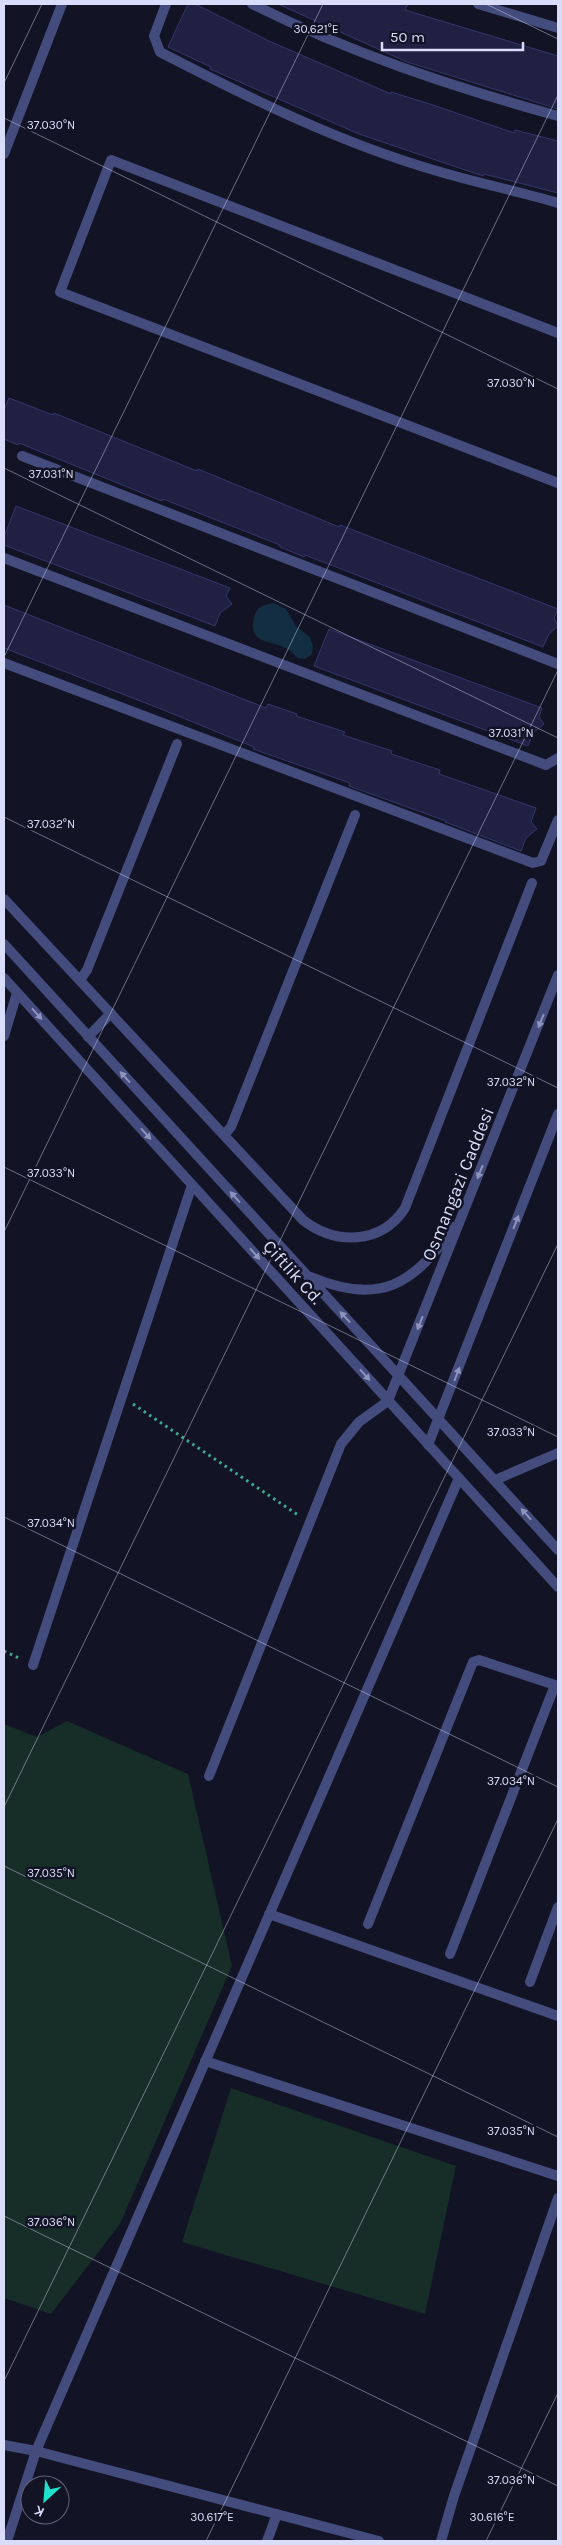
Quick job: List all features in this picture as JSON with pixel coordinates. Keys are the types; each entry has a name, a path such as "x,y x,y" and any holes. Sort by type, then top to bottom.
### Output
{"street":[{"path":"4,154 62,4"},
{"path":"166,4 154,36 160,52 245,95 358,144 420,165 558,203"},
{"path":"252,4 332,41 413,72 481,95 558,116"},
{"path":"478,4 558,28"},
{"path":"558,333 111,160 60,292 558,483"},
{"path":"22,456 558,664"},
{"path":"4,558 546,765 558,758"},
{"path":"4,664 533,863 541,861 558,820"},
{"path":"80,980 87,970 177,744"},
{"path":"224,1135 230,1127 355,814"},
{"path":"4,899 302,1220 332,1236 355,1238 387,1228 405,1208 532,883"},
{"name":"Çiftlik Cd.","path":"4,944 558,1550"},
{"name":"Osmangazi Caddesi","path":"388,1401 558,976"},
{"name":"Çiftlik Cd.","path":"4,978 558,1586"},
{"path":"4,1036 17,993"},
{"path":"88,1037 111,1013"},
{"path":"428,1445 558,1114"},
{"path":"33,1665 192,1185"},
{"path":"306,1275 345,1289 368,1291 392,1286 417,1271 436,1252 463,1214"},
{"path":"209,1776 341,1444 359,1422 388,1401"},
{"path":"495,1480 558,1453"},
{"path":"7,2541 36,2451 459,1478"},
{"path":"368,1924 473,1662 480,1660 556,1686 450,1954"},
{"path":"530,1982 558,1907"},
{"path":"269,1914 558,2016"},
{"path":"205,2062 558,2176"},
{"path":"441,2541 454,2496 558,2198"},
{"path":"4,2445 36,2451 378,2541"},
{"path":"267,2541 277,2514"}],"path":[{"path":"122,1397 310,1523"}],"green space":[{"path":"67,1721 188,1774 232,1966 120,2224 51,2314 4,2298 4,1724 37,1737"},
{"path":"231,2088 456,2166 425,2314 182,2242"}],"water":[{"path":"274,603 286,609 296,626 310,637 313,646 312,654 305,659 298,658 283,647 258,638 254,633 254,618 257,611 264,605"}],"building":[{"path":"188,4 195,4 269,41 391,94 391,92 433,105 514,133 515,130 558,141 558,193 484,174 483,176 359,134 210,69 211,67 168,47"},
{"path":"278,4 408,4 405,10 558,56 558,109 407,62"},
{"path":"9,398 53,415 54,413 339,527 340,525 558,609 554,618 558,626 549,634 543,647 305,555 304,557 280,547 280,545 163,499 162,501 19,443 18,445 4,439 4,410"},
{"path":"16,506 230,588 226,596 232,604 220,613 215,626 4,545 4,537"},
{"path":"4,605 266,708 268,704 297,714 296,716 345,732 343,735 392,751 391,754 440,770 439,774 536,808 531,822 537,829 526,838 521,851 446,821 349,786 350,783 253,749 254,747 161,709 4,648"},
{"path":"329,629 542,708 539,717 544,724 533,733 528,746 314,666"}]}
